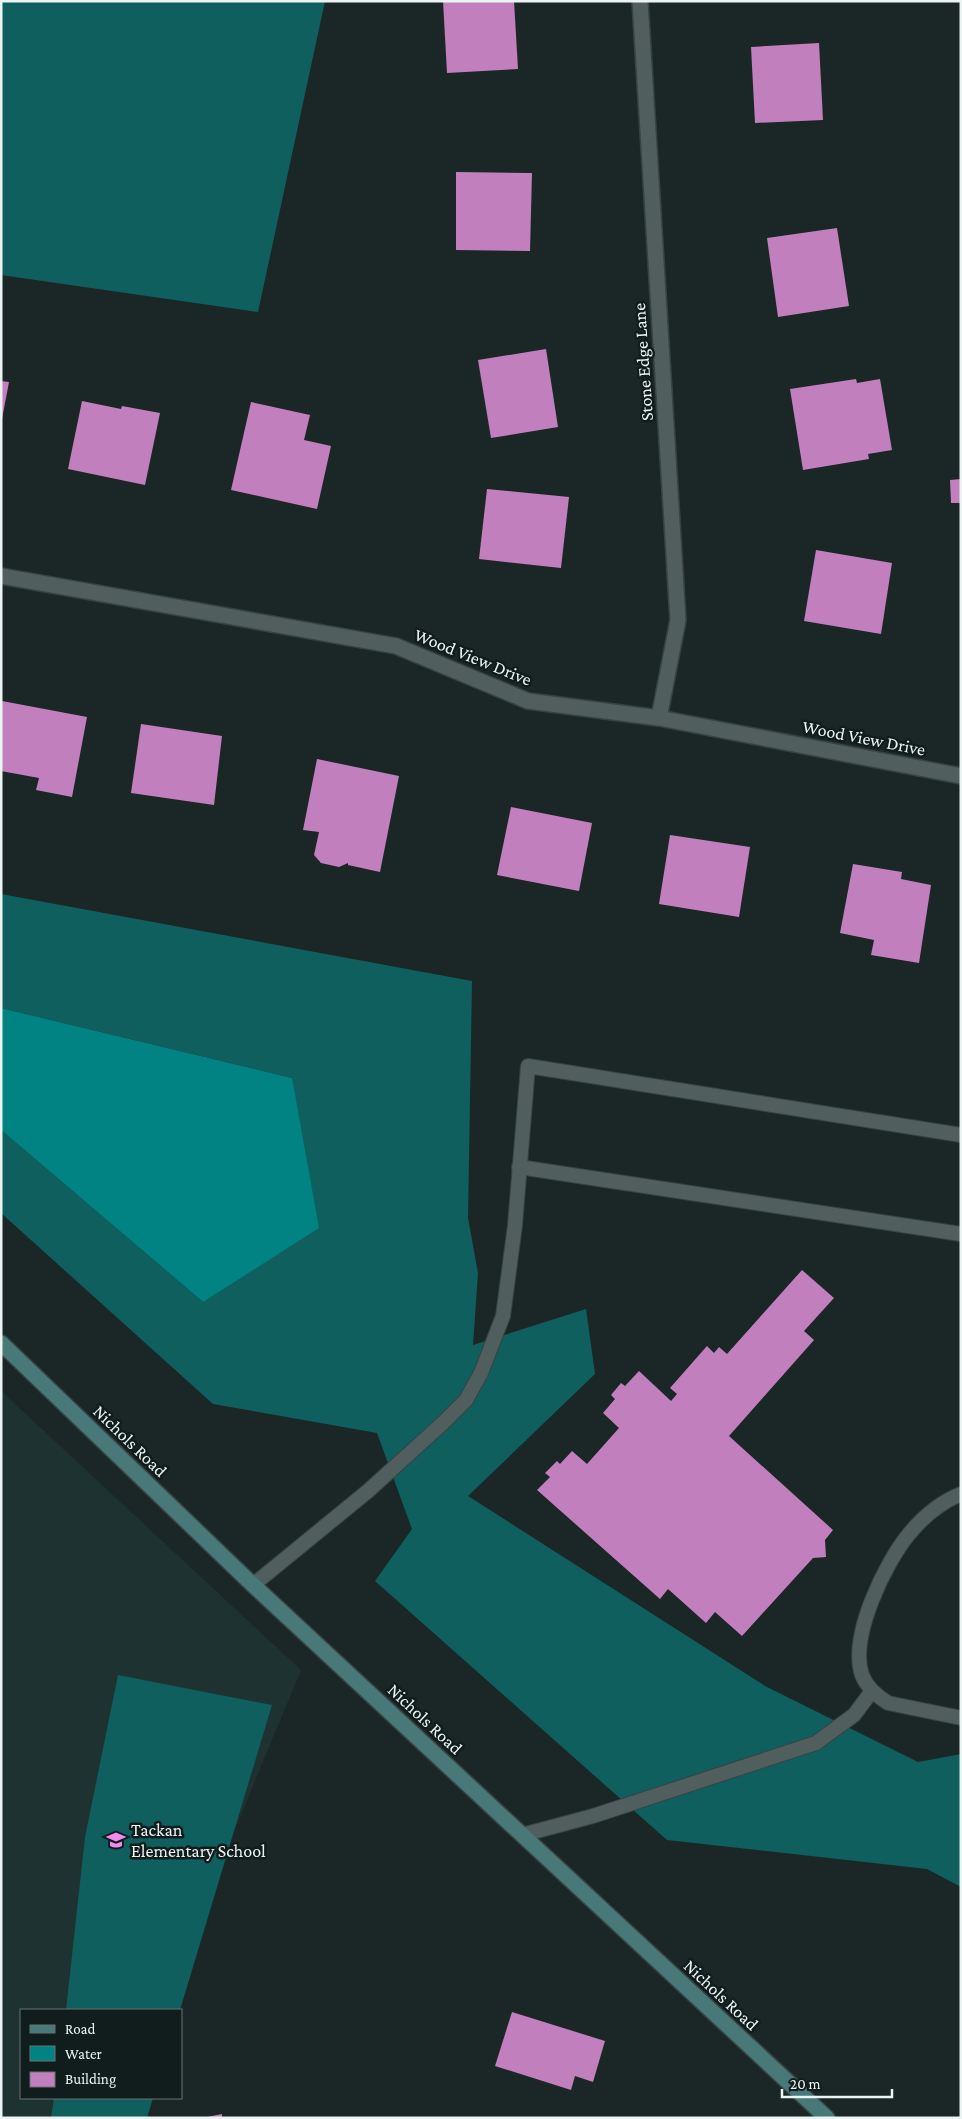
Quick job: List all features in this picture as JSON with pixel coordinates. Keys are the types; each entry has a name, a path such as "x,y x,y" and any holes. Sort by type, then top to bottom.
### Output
{"street":[{"name":"Stone Edge Lane","path":"640,1 678,620 658,718"},
{"name":"Wood View Drive","path":"1,576 396,646 528,701 658,718 961,776"},
{"name":"Nichols Road","path":"1,1343 253,1585 827,2118"}],"lane":[{"path":"253,1585 368,1490 444,1422 466,1400 481,1373 503,1316 515,1225 528,1066 961,1135"},
{"path":"519,1167 961,1234"},
{"path":"961,1494 932,1510 909,1534 888,1564 865,1620 860,1646 861,1674 872,1692 888,1703 961,1718"},
{"path":"522,1836 592,1816 816,1743 854,1715 872,1692"}],"shaded area":[{"path":"1,1 325,1 258,312 1,275"},
{"path":"1,894 472,981 468,1218 478,1273 473,1345 586,1309 595,1374 468,1496 765,1686 918,1762 961,1754 961,1887 927,1869 667,1840 375,1581 412,1529 377,1433 213,1404 1,1213 1,1130 203,1302 292,1078 1,1008"},
{"name":"Tackan Elementary School","path":"1,1391 301,1670 160,2009 20,2009 20,2099 124,2099 115,2118 1,2118"},
{"path":"118,1675 272,1705 180,2009 66,2009 85,1837"},
{"path":"54,2099 153,2099 147,2118 51,2118"}],"water":[{"path":"1,1008 292,1078 319,1228 203,1302 1,1130"}],"building":[{"path":"443,1 514,1 518,69 447,73"},
{"path":"819,43 823,120 755,123 751,47"},
{"path":"456,172 532,173 530,251 456,250"},
{"path":"837,228 849,306 778,317 767,238"},
{"path":"546,349 558,427 491,438 478,360"},
{"path":"856,379 857,383 880,379 892,450 868,454 869,459 803,470 790,389"},
{"path":"1,381 9,382 2,419 1,419"},
{"path":"82,401 121,409 122,406 160,413 145,485 68,469"},
{"path":"251,402 310,415 304,440 331,446 317,509 231,490"},
{"path":"961,479 961,503 951,503 950,480"},
{"path":"487,489 569,497 561,568 479,559"},
{"path":"816,550 892,563 881,634 804,621"},
{"path":"2,701 87,717 72,797 36,790 39,778 1,771"},
{"path":"141,724 222,736 214,805 131,793"},
{"path":"317,759 399,776 380,872 348,865 348,863 339,867 321,863 314,855 319,832 303,830"},
{"path":"511,807 592,823 579,891 497,875"},
{"path":"670,835 750,847 739,917 659,904"},
{"path":"853,864 902,872 901,879 931,885 919,963 871,955 874,940 840,933"},
{"path":"802,1270 834,1298 804,1331 814,1340 729,1436 833,1530 825,1540 826,1557 813,1558 742,1636 715,1612 706,1623 668,1589 660,1599 537,1490 550,1477 545,1473 557,1461 560,1464 572,1451 587,1464 619,1428 603,1413 615,1399 611,1395 621,1383 625,1386 639,1371 671,1401 677,1394 670,1388 707,1346 714,1353 719,1347 727,1354"},
{"path":"512,2012 605,2041 593,2082 575,2076 571,2090 495,2066"},
{"path":"222,2114 222,2118 207,2118 207,2117"}],"place":[{"name":"Tackan Elementary School","path":"116,1840"}]}
